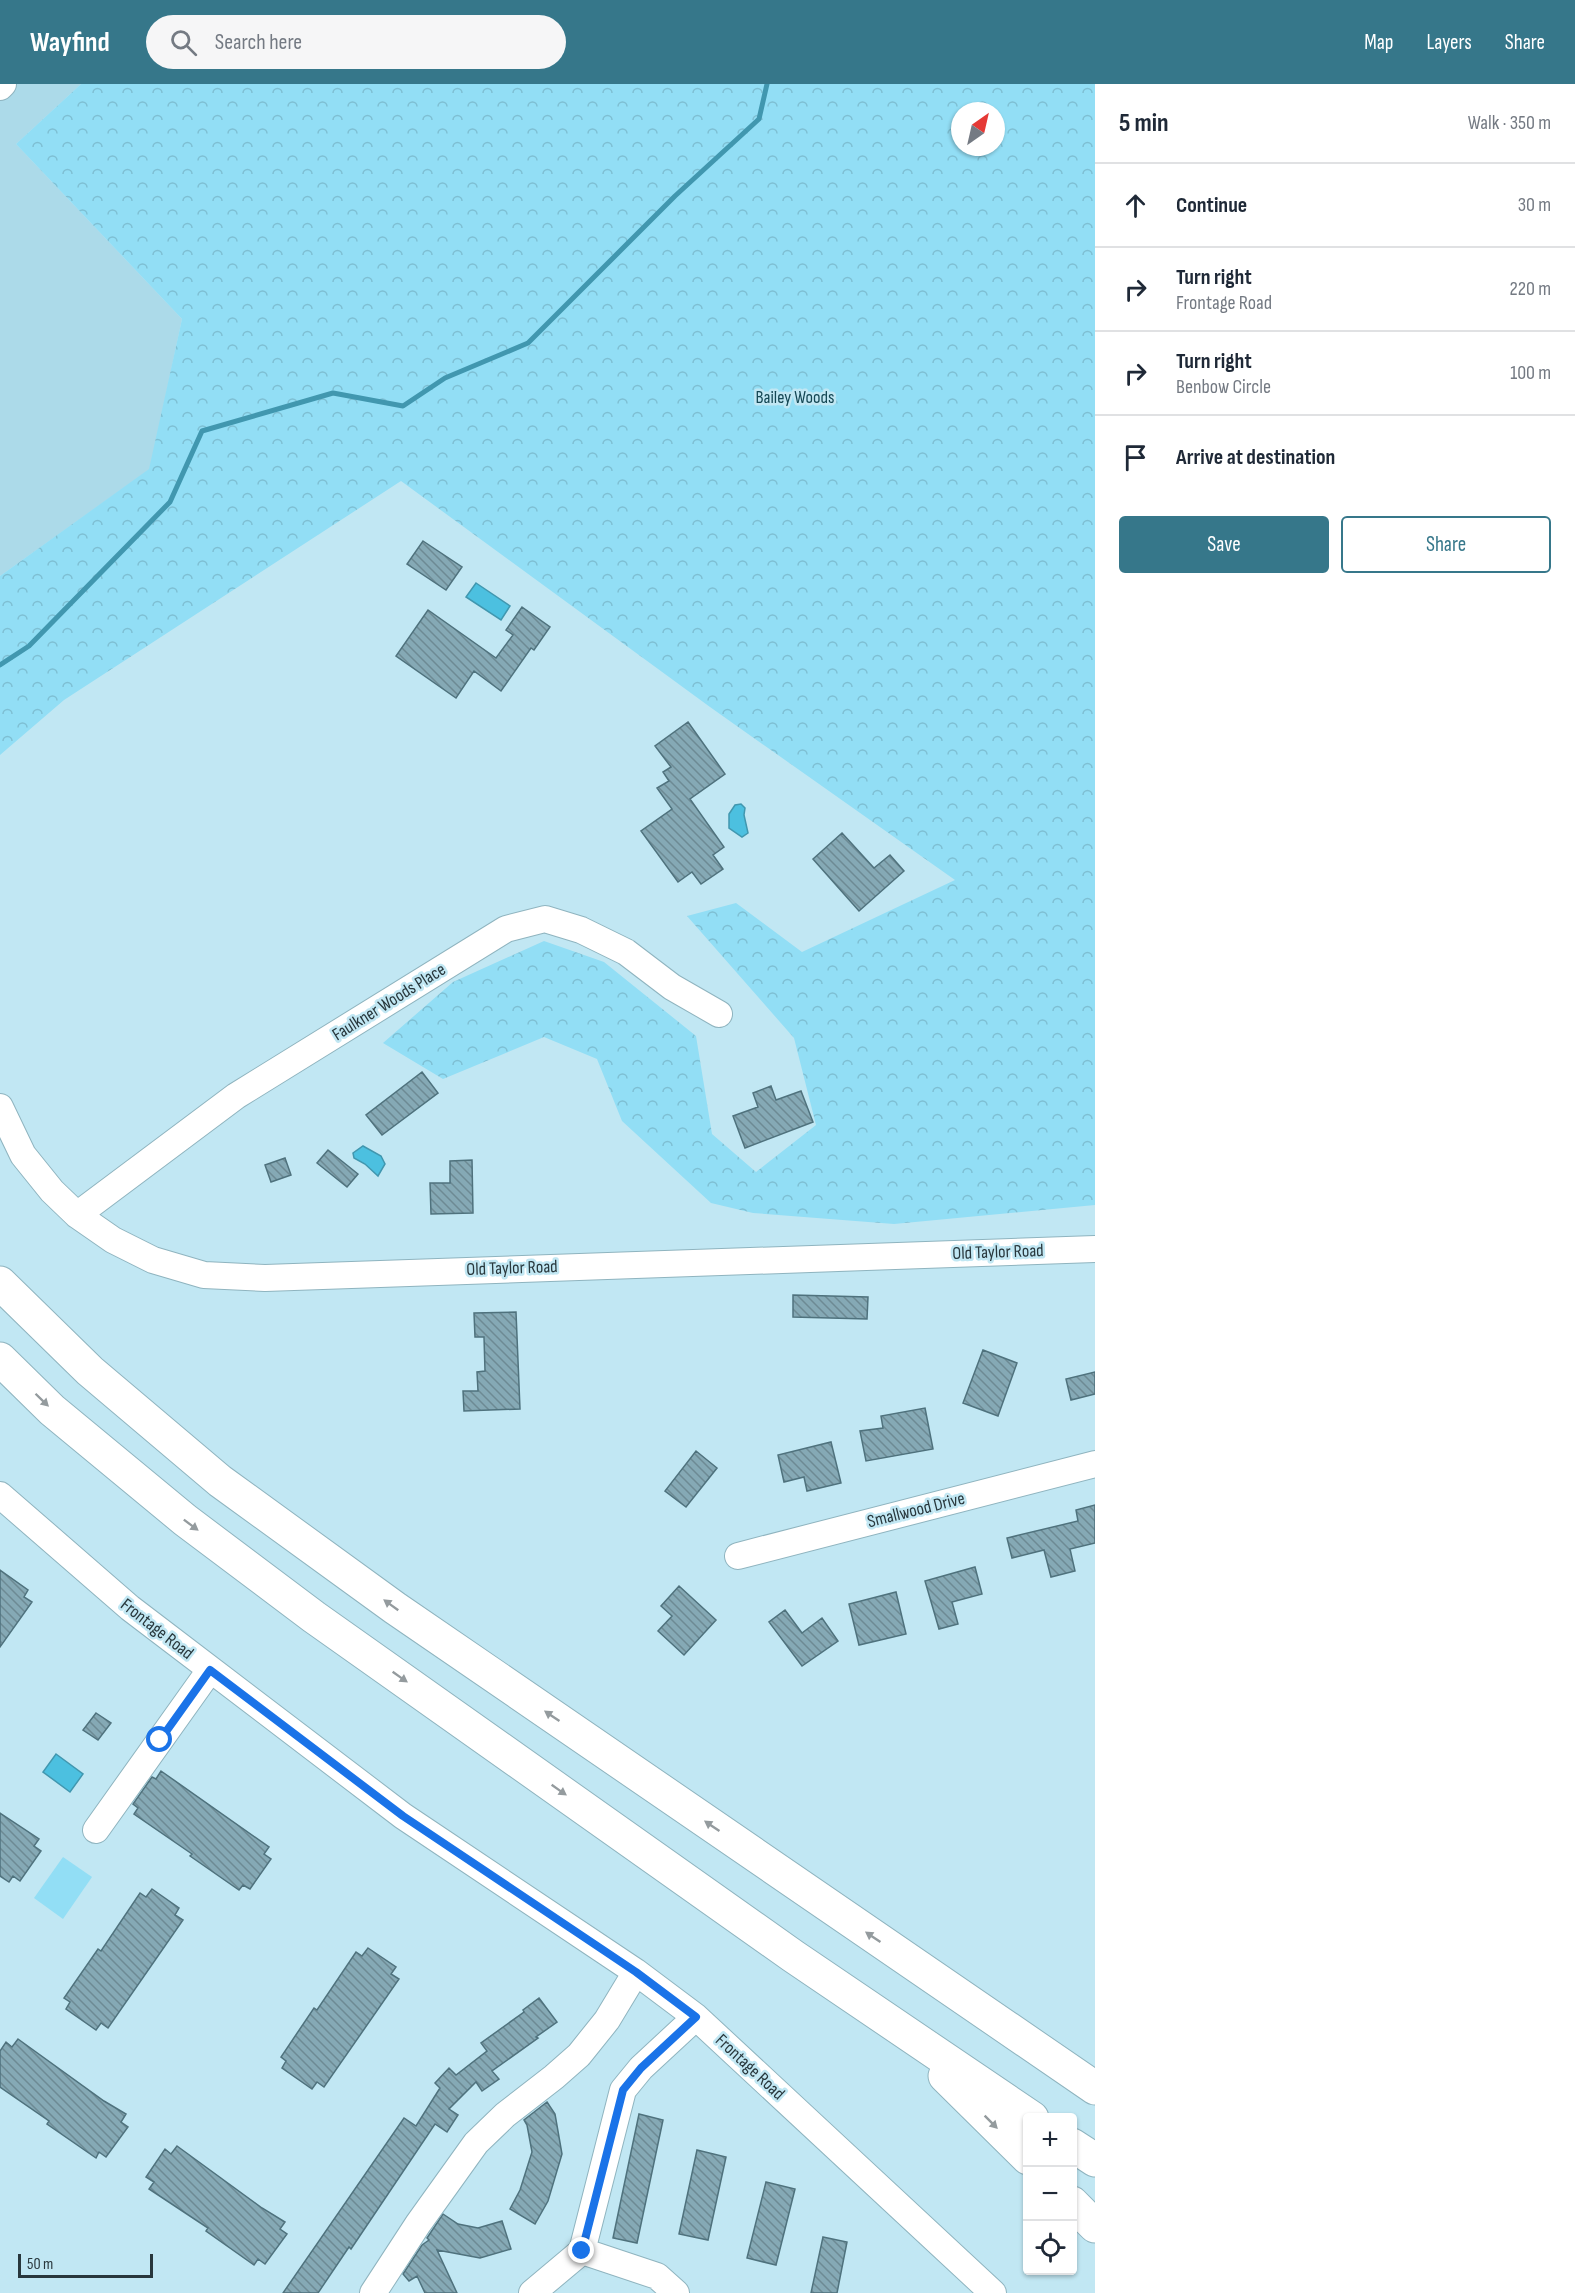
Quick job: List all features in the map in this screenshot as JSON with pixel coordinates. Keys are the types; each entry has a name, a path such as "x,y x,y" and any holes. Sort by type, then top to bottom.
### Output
{"highway":[{"path":"0,1283 90,1371 220,1481 395,1608 1095,2088"},
{"path":"0,1359 52,1410 185,1520 314,1617 793,1956 1025,2113"},
{"path":"910,1962 1095,2066"},
{"path":"890,2021 1023,2153"},
{"path":"1077,2148 1095,2160"},
{"path":"1077,2208 1095,2226"}],"street":[{"name":"Faulkner Woods Place","path":"77,1215 236,1096 506,929 546,919 581,930 626,952 672,987 719,1014"},
{"name":"Old Taylor Road","path":"0,1107 23,1155 52,1191 77,1215 113,1240 153,1260 204,1275 255,1277 1095,1249"},
{"name":"Smallwood Drive","path":"738,1556 1095,1464"},
{"name":"Frontage Road","path":"0,1495 130,1608 403,1816 636,1972 696,2017 993,2293"},
{"path":"96,1830 210,1670"},
{"path":"373,2293 418,2224 476,2143 504,2115 579,2055 607,2020 636,1972"},
{"path":"532,2293 582,2251 623,2090 641,2068 696,2017"},
{"path":"582,2251 657,2276 676,2293"}],"shaded area":[{"path":"0,84 81,84 16,144 182,319 150,469 0,576"},
{"path":"476,583 510,606 501,620 466,597"},
{"path":"741,804 745,808 744,815 748,833 742,837 729,828 729,814 735,805"},
{"path":"363,1146 381,1156 385,1164 378,1176 354,1158 353,1153"},
{"path":"56,1754 83,1774 70,1792 43,1772"}],"green space":[{"name":"Bailey Woods","path":"81,84 1095,84 1095,1205 894,1224 753,1213 711,1203 622,1121 597,1059 544,1037 443,1079 383,1043 453,982 544,941 604,962 696,1036 712,1134 756,1172 816,1125 794,1038 687,916 736,903 802,952 955,880 710,707 401,481 64,700 0,755 0,576 149,469 182,319 16,144"},
{"path":"63,1857 92,1877 63,1919 34,1898"}],"building":[{"path":"423,541 462,567 446,590 407,564"},
{"path":"522,607 550,627 534,650 531,648 501,691 474,671 456,698 396,656 428,610 496,658 513,635 506,630"},
{"path":"688,722 725,774 690,799 724,847 713,855 723,869 701,884 692,872 678,882 641,831 672,809 657,788 669,781 663,772 671,767 655,746"},
{"path":"842,833 874,868 890,855 904,871 859,911 813,859"},
{"path":"422,1072 438,1093 382,1135 366,1115"},
{"path":"771,1086 776,1100 801,1091 813,1122 745,1148 733,1116 758,1107 753,1093"},
{"path":"328,1150 358,1174 347,1187 317,1163"},
{"path":"285,1158 291,1175 271,1182 265,1165"},
{"path":"472,1160 473,1213 431,1214 430,1183 450,1183 450,1161"},
{"path":"793,1295 868,1297 867,1319 793,1317"},
{"path":"516,1312 520,1409 464,1411 463,1391 478,1391 477,1372 485,1371 484,1337 475,1337 474,1313"},
{"path":"983,1350 1017,1363 998,1416 963,1403"},
{"path":"1095,1372 1095,1394 1071,1400 1066,1379"},
{"path":"925,1408 933,1449 866,1461 860,1431 883,1428 881,1416"},
{"path":"831,1442 841,1483 807,1491 804,1477 784,1482 778,1455"},
{"path":"696,1451 717,1468 686,1507 665,1491"},
{"path":"1095,1505 1095,1543 1070,1549 1075,1571 1051,1577 1044,1550 1012,1558 1007,1538 1078,1521 1076,1510"},
{"path":"975,1567 982,1594 952,1602 958,1624 939,1629 925,1581"},
{"path":"0,1570 28,1590 24,1597 32,1602 0,1647"},
{"path":"679,1586 716,1620 684,1655 658,1631 672,1616 661,1606"},
{"path":"896,1592 906,1634 859,1645 849,1604"},
{"path":"785,1610 802,1633 822,1618 838,1641 802,1666 769,1622"},
{"path":"96,1713 111,1723 98,1740 83,1730"},
{"path":"161,1771 269,1847 264,1854 271,1859 250,1889 243,1885 239,1890 134,1814 138,1808 133,1804 152,1777 156,1779"},
{"path":"0,1813 39,1839 34,1846 41,1851 20,1881 13,1876 9,1882 0,1876"},
{"path":"152,1889 179,1908 175,1915 183,1920 108,2028 101,2023 96,2030 66,2009 70,2002 64,1998 98,1949 101,1951 140,1893 146,1897"},
{"path":"368,1948 396,1967 391,1974 399,1979 324,2087 317,2082 312,2089 282,2068 286,2061 281,2057 314,2008 317,2010 356,1952 362,1956"},
{"path":"539,1998 557,2022 492,2071 499,2079 482,2091 476,2082 449,2109 458,2115 447,2132 435,2124 351,2249 349,2247 318,2293 283,2293 404,2118 416,2126 440,2088 435,2083 449,2068 456,2075 487,2051 481,2043 524,2012 523,2010"},
{"path":"18,2039 104,2101 126,2114 121,2122 128,2127 106,2157 99,2152 96,2158 47,2124 49,2121 0,2087 0,2051 6,2042 12,2047"},
{"path":"547,2102 555,2114 562,2154 548,2201 535,2224 510,2209 520,2190 532,2152 524,2120"},
{"path":"639,2114 663,2120 637,2243 613,2238"},
{"path":"177,2146 285,2222 280,2229 287,2234 265,2264 258,2259 254,2265 206,2231 208,2228 149,2189 154,2182 146,2177 165,2149 171,2154"},
{"path":"697,2150 726,2157 708,2240 679,2234"},
{"path":"766,2182 795,2189 776,2265 747,2258"},
{"path":"443,2214 458,2224 478,2228 502,2221 511,2249 480,2258 437,2250 457,2293 425,2293 417,2276 409,2281 403,2274 422,2245 429,2240 427,2238"},
{"path":"823,2237 847,2242 837,2293 811,2293"}],"waterway":[{"path":"0,665 29,646 170,502 202,431 333,393 403,406 445,378 528,343 675,196 759,119 767,84"}],"route":[{"path":"160,1740 210,1670 403,1816 636,1972 696,2017 641,2068 623,2090 582,2251"}]}
